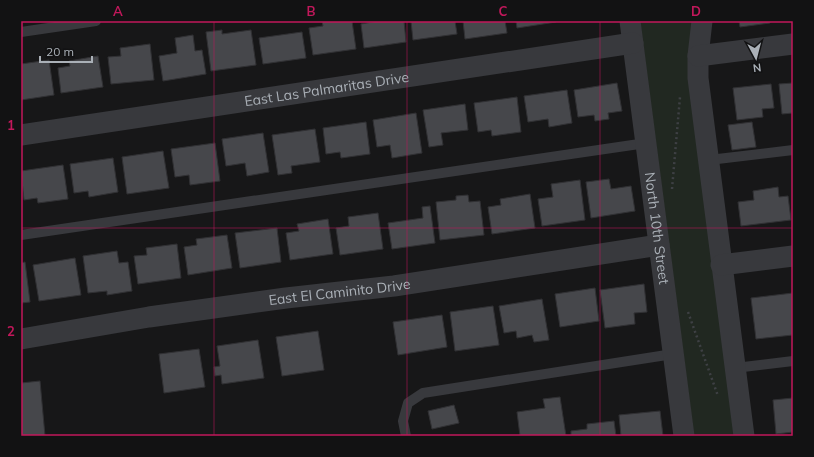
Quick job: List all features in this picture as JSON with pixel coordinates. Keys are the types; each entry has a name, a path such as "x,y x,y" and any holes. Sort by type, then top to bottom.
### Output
{"street":[{"name":"North 10th Street","path":"630,21 684,436"},
{"path":"702,21 698,56 698,78 744,436"},
{"name":"East Las Palmaritas Drive","path":"21,135 633,43"},
{"path":"698,56 793,44"},
{"name":"East El Caminito Drive","path":"21,339 149,317 286,298 394,286 659,245"},
{"path":"721,265 793,256"}],"lane":[{"path":"21,32 96,21"},
{"path":"21,235 646,143"},
{"path":"709,160 793,150"},
{"path":"406,436 403,421 408,403 423,393 673,354"},
{"path":"735,368 793,361"}],"path":[{"path":"672,196 680,96"},
{"path":"687,309 718,396"}],"shaded area":[{"path":"640,21 693,21 739,436 694,436"}],"building":[{"path":"322,21 352,21 356,49 313,55 309,28 323,26"},
{"path":"378,21 404,21 406,42 364,48 361,24"},
{"path":"411,21 455,21 457,34 413,40"},
{"path":"463,21 505,21 507,33 465,39"},
{"path":"516,21 556,21 556,22 517,28"},
{"path":"739,21 770,21 770,23 740,27"},
{"path":"222,30 222,34 251,30 256,65 211,71 206,32"},
{"path":"302,32 306,58 263,64 259,38"},
{"path":"193,35 195,51 202,50 206,74 163,81 159,56 177,53 175,38"},
{"path":"150,44 154,80 111,84 108,57 121,56 120,48"},
{"path":"98,56 103,87 61,93 58,68 70,66 69,61"},
{"path":"49,60 54,95 21,100 21,64"},
{"path":"617,83 622,111 608,113 609,119 595,121 594,115 578,117 574,90"},
{"path":"793,83 793,113 782,114 779,84"},
{"path":"771,84 774,108 762,109 763,117 737,120 733,88"},
{"path":"567,90 572,123 549,127 548,119 528,122 524,96"},
{"path":"517,97 521,132 492,136 491,130 478,132 474,103"},
{"path":"465,104 468,130 441,133 443,145 429,147 423,110"},
{"path":"416,113 422,153 392,158 390,145 377,147 373,120"},
{"path":"366,122 370,154 341,158 340,152 326,154 323,128"},
{"path":"752,122 756,147 732,150 728,125"},
{"path":"315,129 320,162 291,166 292,173 278,175 272,135"},
{"path":"263,133 269,172 247,176 245,163 226,166 222,139"},
{"path":"215,143 220,181 190,185 189,175 175,177 171,149"},
{"path":"163,151 169,188 127,194 122,157"},
{"path":"113,158 118,192 89,197 88,191 74,193 70,164"},
{"path":"63,165 68,199 38,203 37,198 24,200 21,171"},
{"path":"609,179 611,189 631,186 635,211 591,218 586,182"},
{"path":"580,180 585,220 542,226 538,199 553,197 551,184"},
{"path":"778,187 779,197 788,196 791,220 741,226 738,202 754,200 753,191"},
{"path":"530,194 535,228 492,234 488,207 501,205 500,199"},
{"path":"468,195 469,202 480,201 484,235 440,240 436,202 456,200 456,196"},
{"path":"430,206 435,243 392,249 388,223 423,218 422,207"},
{"path":"378,213 383,249 340,255 336,228 349,226 348,217"},
{"path":"328,219 333,254 290,260 286,233 299,231 297,224"},
{"path":"277,228 281,262 240,268 235,233"},
{"path":"227,235 232,268 188,275 184,247 197,245 196,239"},
{"path":"177,244 181,278 138,284 134,256 147,255 146,248"},
{"path":"117,251 119,263 128,262 132,291 107,295 107,291 88,293 83,256"},
{"path":"75,258 81,295 39,301 33,265"},
{"path":"25,262 30,302 21,303 21,263"},
{"path":"644,284 647,312 634,313 635,324 605,328 600,290"},
{"path":"595,288 599,321 560,327 555,294"},
{"path":"793,293 793,335 756,339 751,298"},
{"path":"542,299 549,340 534,342 532,335 517,338 516,331 504,333 499,306"},
{"path":"493,306 499,345 455,351 450,312"},
{"path":"442,315 447,347 398,355 393,322"},
{"path":"318,331 324,370 282,376 276,337"},
{"path":"258,340 264,378 222,384 221,375 215,376 214,367 220,366 217,346"},
{"path":"199,349 205,387 164,393 159,354"},
{"path":"40,381 45,436 21,436 21,383"},
{"path":"560,397 566,436 520,436 517,412 545,408 543,399"},
{"path":"793,398 793,432 776,434 773,400"},
{"path":"454,405 459,423 432,429 428,411"},
{"path":"660,411 663,436 621,436 619,415"},
{"path":"614,421 616,436 571,436 571,431 587,429 587,424"}]}
